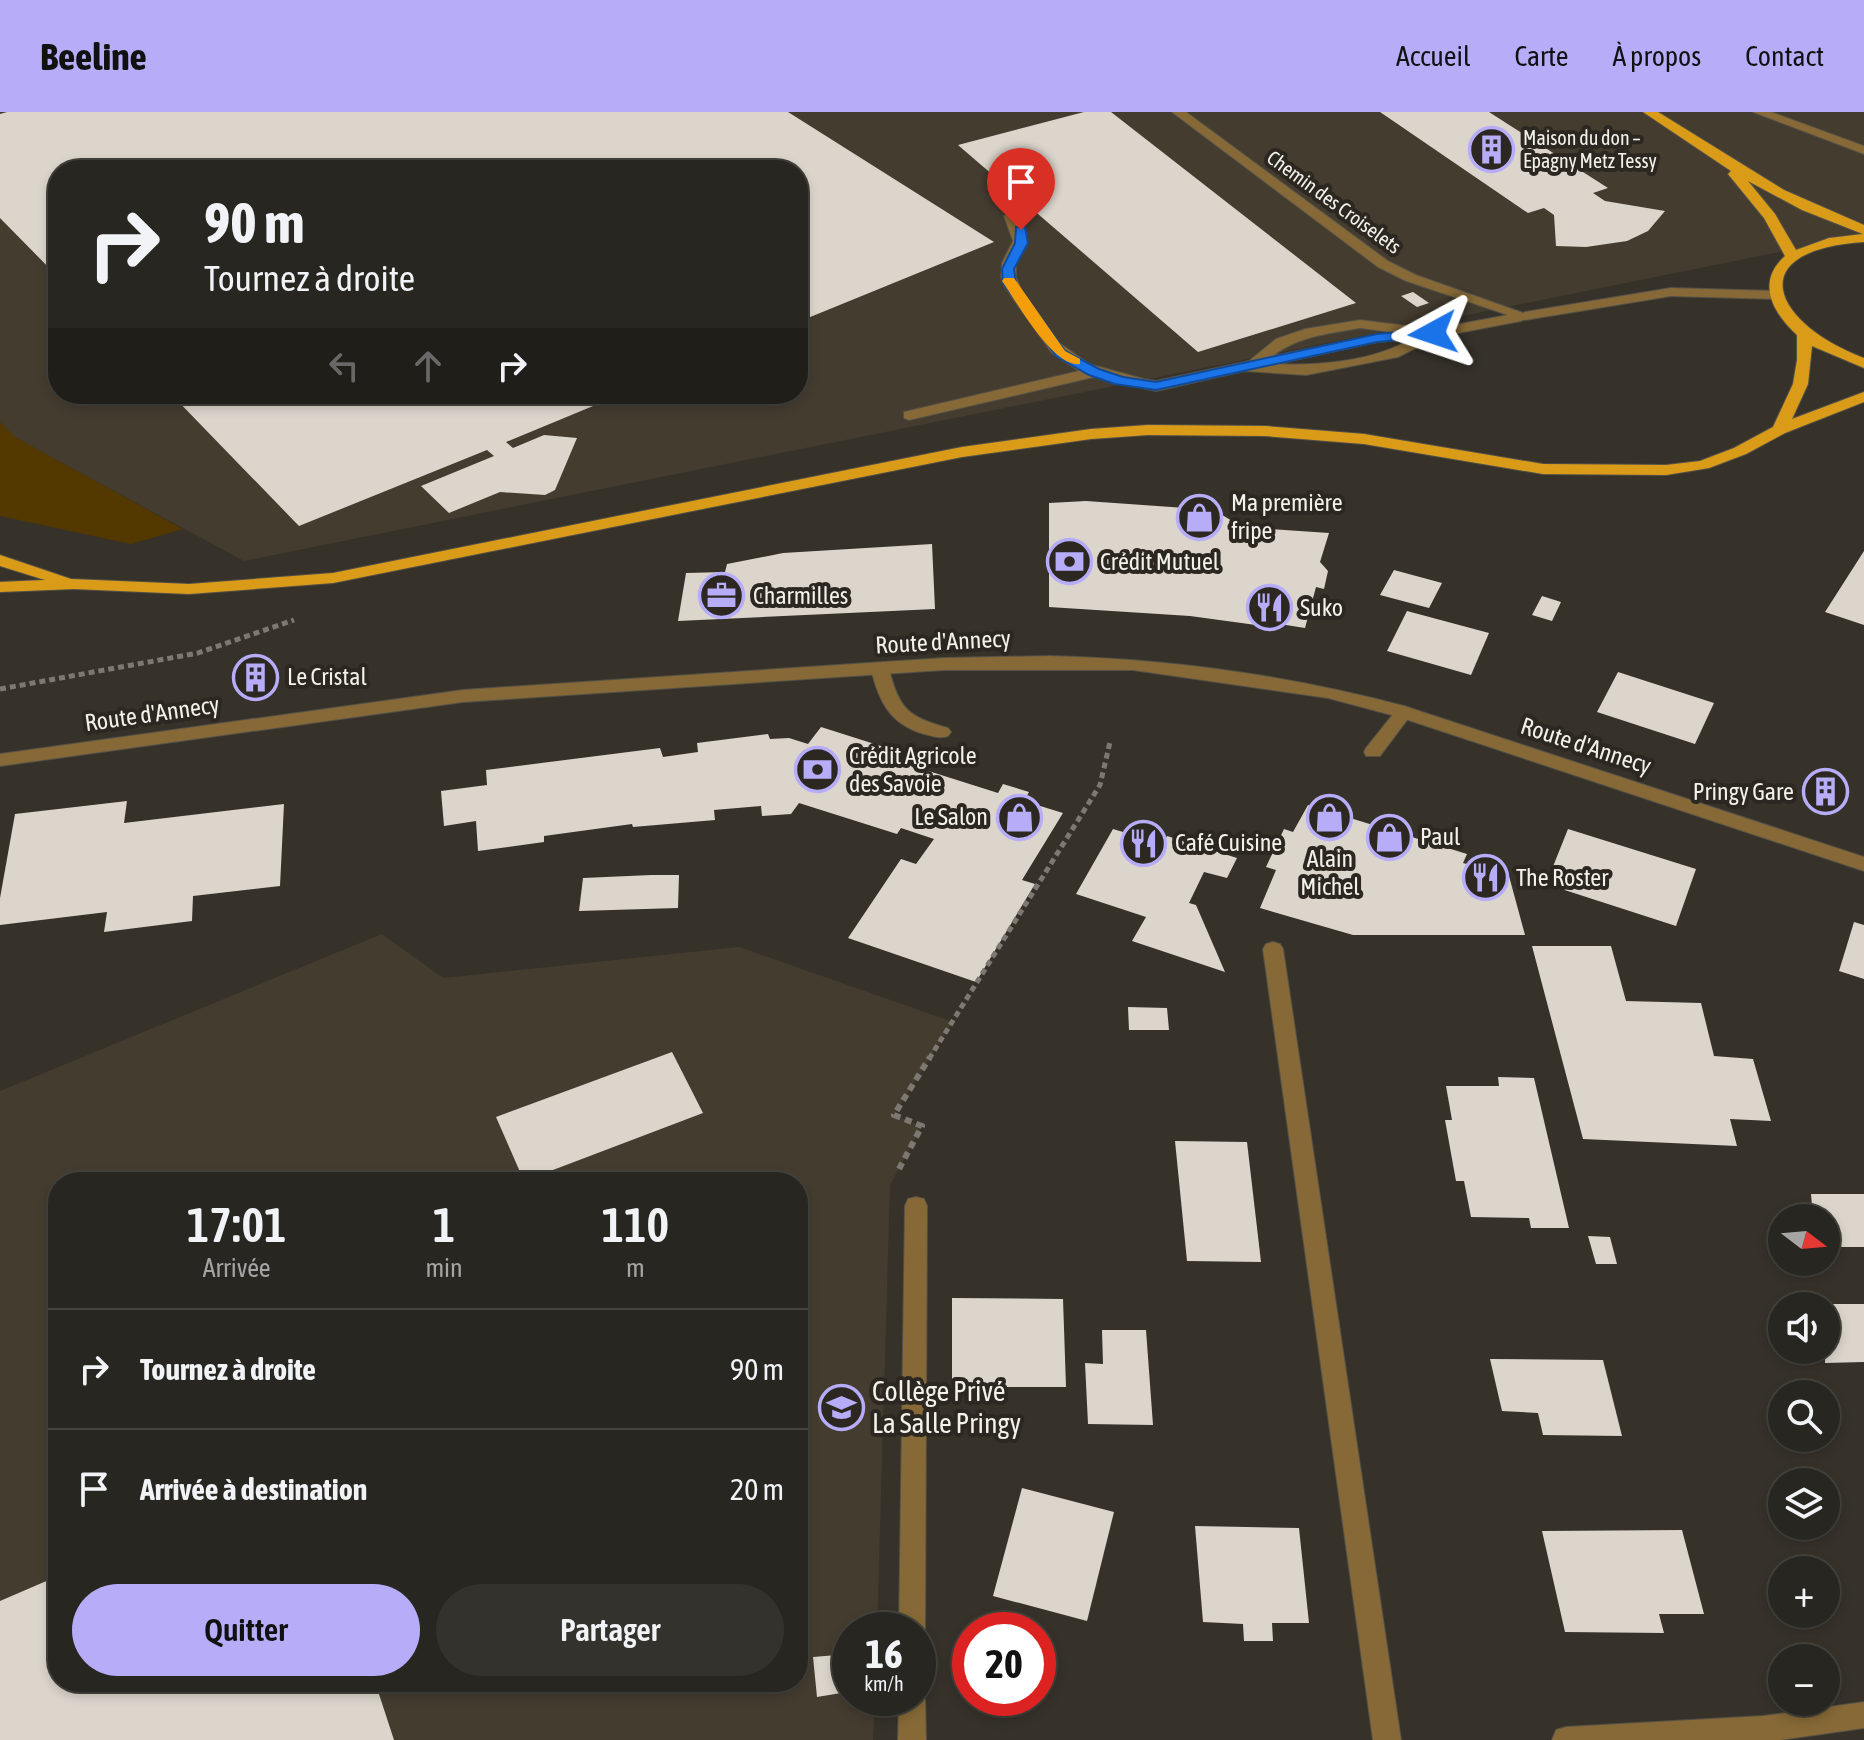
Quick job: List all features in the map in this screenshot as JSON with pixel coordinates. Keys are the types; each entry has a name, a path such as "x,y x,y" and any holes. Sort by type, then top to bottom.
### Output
{"main road":[{"path":"1649,112 1727,165 1812,210 1864,230"},
{"path":"1727,165 1770,217 1793,257"},
{"path":"1864,238 1827,242 1793,257 1777,274 1776,295 1785,313 1804,332 1830,349 1864,363"},
{"path":"1779,430 1804,379 1804,332"},
{"path":"0,587 74,584 189,589 333,578 962,452 1091,434 1209,429 1292,432 1364,439 1512,466 1634,472 1703,465 1740,451 1779,430 1864,397"},
{"path":"0,560 74,584"}],"street":[{"name":"Chemin des Croiselets","path":"1178,112 1383,264 1411,278 1525,316"},
{"path":"1759,112 1864,150"},
{"path":"1011,216 1021,230 1022,243 1008,269 1009,283 1061,353 1094,372 1120,381 1156,386 1248,368 1306,370 1398,353 1433,333"},
{"path":"1248,368 1281,342 1305,333 1360,324 1433,333 1671,292 1776,295"},
{"path":"909,415 1094,372"},
{"name":"Route d'Annecy","path":"0,760 463,696 880,669 1050,662 1133,664 1328,692 1404,712 1864,864"},
{"path":"880,669 885,694 897,715 917,727 942,732"},
{"path":"1373,752 1404,712"},
{"path":"1273,949 1387,1740"},
{"path":"912,1612 916,1206"},
{"path":"1566,1740 1763,1729 1864,1715"},
{"path":"912,1716 912,1740"}],"path":[{"path":"0,689 198,653 307,617"},
{"path":"897,1173 922,1126 894,1115 1100,785 1110,742"}],"shaded area":[{"path":"0,112 1864,112 1864,235 244,561 14,437 0,422"},
{"path":"0,422 15,437 183,529 131,544 0,516"},
{"name":"Collège Privé La Salle Pringy","path":"382,934 443,978 739,947 953,1022 894,1115 922,1126 890,1185 878,1612 832,1612 832,1716 874,1716 873,1740 0,1740 0,1091"}],"building":[{"path":"788,112 994,242 808,318 808,160 48,160 48,267 0,218 0,114"},
{"path":"1084,112 1111,112 1356,303 1198,352 958,145"},
{"name":"Maison du don – Epagny Metz Tessy","path":"1380,112 1489,112 1608,188 1593,193 1605,201 1665,211 1648,231 1627,241 1586,247 1556,246 1554,215 1544,208 1528,213"},
{"path":"1413,292 1429,303 1417,307 1401,296"},
{"path":"181,404 598,404 506,442 513,448 544,435 577,438 555,490 545,495 500,492 449,513 421,486 494,456 487,450 299,526"},
{"path":"1086,501 1214,510 1242,527 1329,533 1320,562 1328,571 1324,589 1316,587 1305,628 1254,620 1256,625 1190,616 1049,607 1049,503"},
{"path":"932,544 935,609 678,621 686,573 725,572 727,564 783,553"},
{"path":"1864,551 1864,625 1825,612"},
{"path":"1394,570 1442,583 1429,608 1380,595"},
{"path":"1542,596 1561,602 1552,621 1532,615"},
{"path":"1407,611 1489,633 1471,675 1387,651"},
{"name":"Le Cristal","path":"271,669 270,681 242,684 242,673"},
{"path":"1618,672 1714,703 1695,744 1597,712"},
{"path":"821,727 884,747 878,755 998,793 1003,784 1029,792 1024,801 1063,813 1022,880 1035,884 976,982 848,938 901,859 916,864 934,839 901,828 897,834 799,803 791,814 762,816 761,806 714,810 715,820 633,827 632,824 544,836 544,842 478,851 476,821 444,826 441,791 487,785 486,770 660,748 663,757 698,752 697,743 768,734 770,739 789,738 808,744"},
{"name":"Pringy Gare","path":"1819,782 1837,787 1832,803 1814,798"},
{"path":"127,801 124,823 284,804 280,886 193,896 192,921 104,932 107,912 0,925 0,898 15,814"},
{"path":"1308,805 1467,854 1463,863 1509,876 1525,935 1353,935 1260,908 1276,870 1266,867 1284,829 1293,832"},
{"path":"1113,829 1163,844 1167,836 1237,858 1227,878 1204,872 1189,903 1196,905 1225,972 1132,941 1146,917 1076,894"},
{"path":"1568,829 1696,869 1676,926 1546,884"},
{"path":"679,875 678,908 579,911 583,878"},
{"path":"1854,922 1864,925 1864,979 1839,971"},
{"path":"1532,946 1611,946 1626,1001 1701,1003 1714,1056 1753,1059 1771,1121 1730,1119 1737,1146 1583,1139"},
{"path":"1128,1007 1167,1008 1169,1030 1129,1030"},
{"path":"672,1052 703,1113 548,1172 520,1172 496,1117"},
{"path":"1498,1077 1534,1078 1569,1228 1531,1228 1529,1218 1471,1217 1464,1181 1456,1181 1445,1120 1452,1120 1446,1086 1499,1086"},
{"path":"1175,1141 1247,1142 1261,1262 1187,1261"},
{"path":"1811,1194 1864,1194 1864,1247 1840,1247 1840,1204 1812,1204"},
{"path":"1588,1236 1610,1237 1617,1264 1596,1264"},
{"path":"952,1298 1063,1299 1066,1387 952,1387"},
{"path":"1840,1304 1864,1304 1864,1362 1840,1363"},
{"path":"1102,1330 1146,1330 1153,1425 1088,1424 1085,1363 1103,1364"},
{"path":"1490,1359 1603,1360 1622,1436 1543,1435 1538,1413 1502,1411"},
{"path":"1022,1488 1114,1512 1087,1621 993,1596"},
{"path":"1195,1526 1299,1528 1309,1623 1272,1623 1273,1641 1244,1641 1243,1624 1203,1622"},
{"path":"1682,1530 1704,1614 1659,1614 1664,1633 1565,1632 1542,1531"},
{"path":"48,1580 48,1692 378,1692 394,1740 0,1740 0,1601"},
{"path":"832,1655 832,1694 817,1697 813,1657"}],"slow traffic":[{"path":"1009,281 1061,353 1075,361"}],"place":[{"name":"Maison du don – Epagny Metz Tessy","path":"1492,150"},
{"name":"Ma première fripe","path":"1200,517"},
{"name":"Crédit Mutuel","path":"1069,562"},
{"name":"Charmilles","path":"722,596"},
{"name":"Suko","path":"1269,608"},
{"name":"Le Cristal","path":"256,677"},
{"name":"Crédit Agricole des Savoie","path":"818,770"},
{"name":"Pringy Gare","path":"1825,792"},
{"name":"Le Salon","path":"1019,817"},
{"name":"Alain Michel","path":"1330,817"},
{"name":"Paul","path":"1389,837"},
{"name":"Café Cuisine","path":"1144,843"},
{"name":"The Roster","path":"1485,878"},
{"name":"Collège Privé La Salle Pringy","path":"841,1407"}],"route":[{"path":"1021,230 1022,243 1008,269 1009,283 1061,353 1094,372 1120,381 1156,386 1377,338 1433,333"}]}
